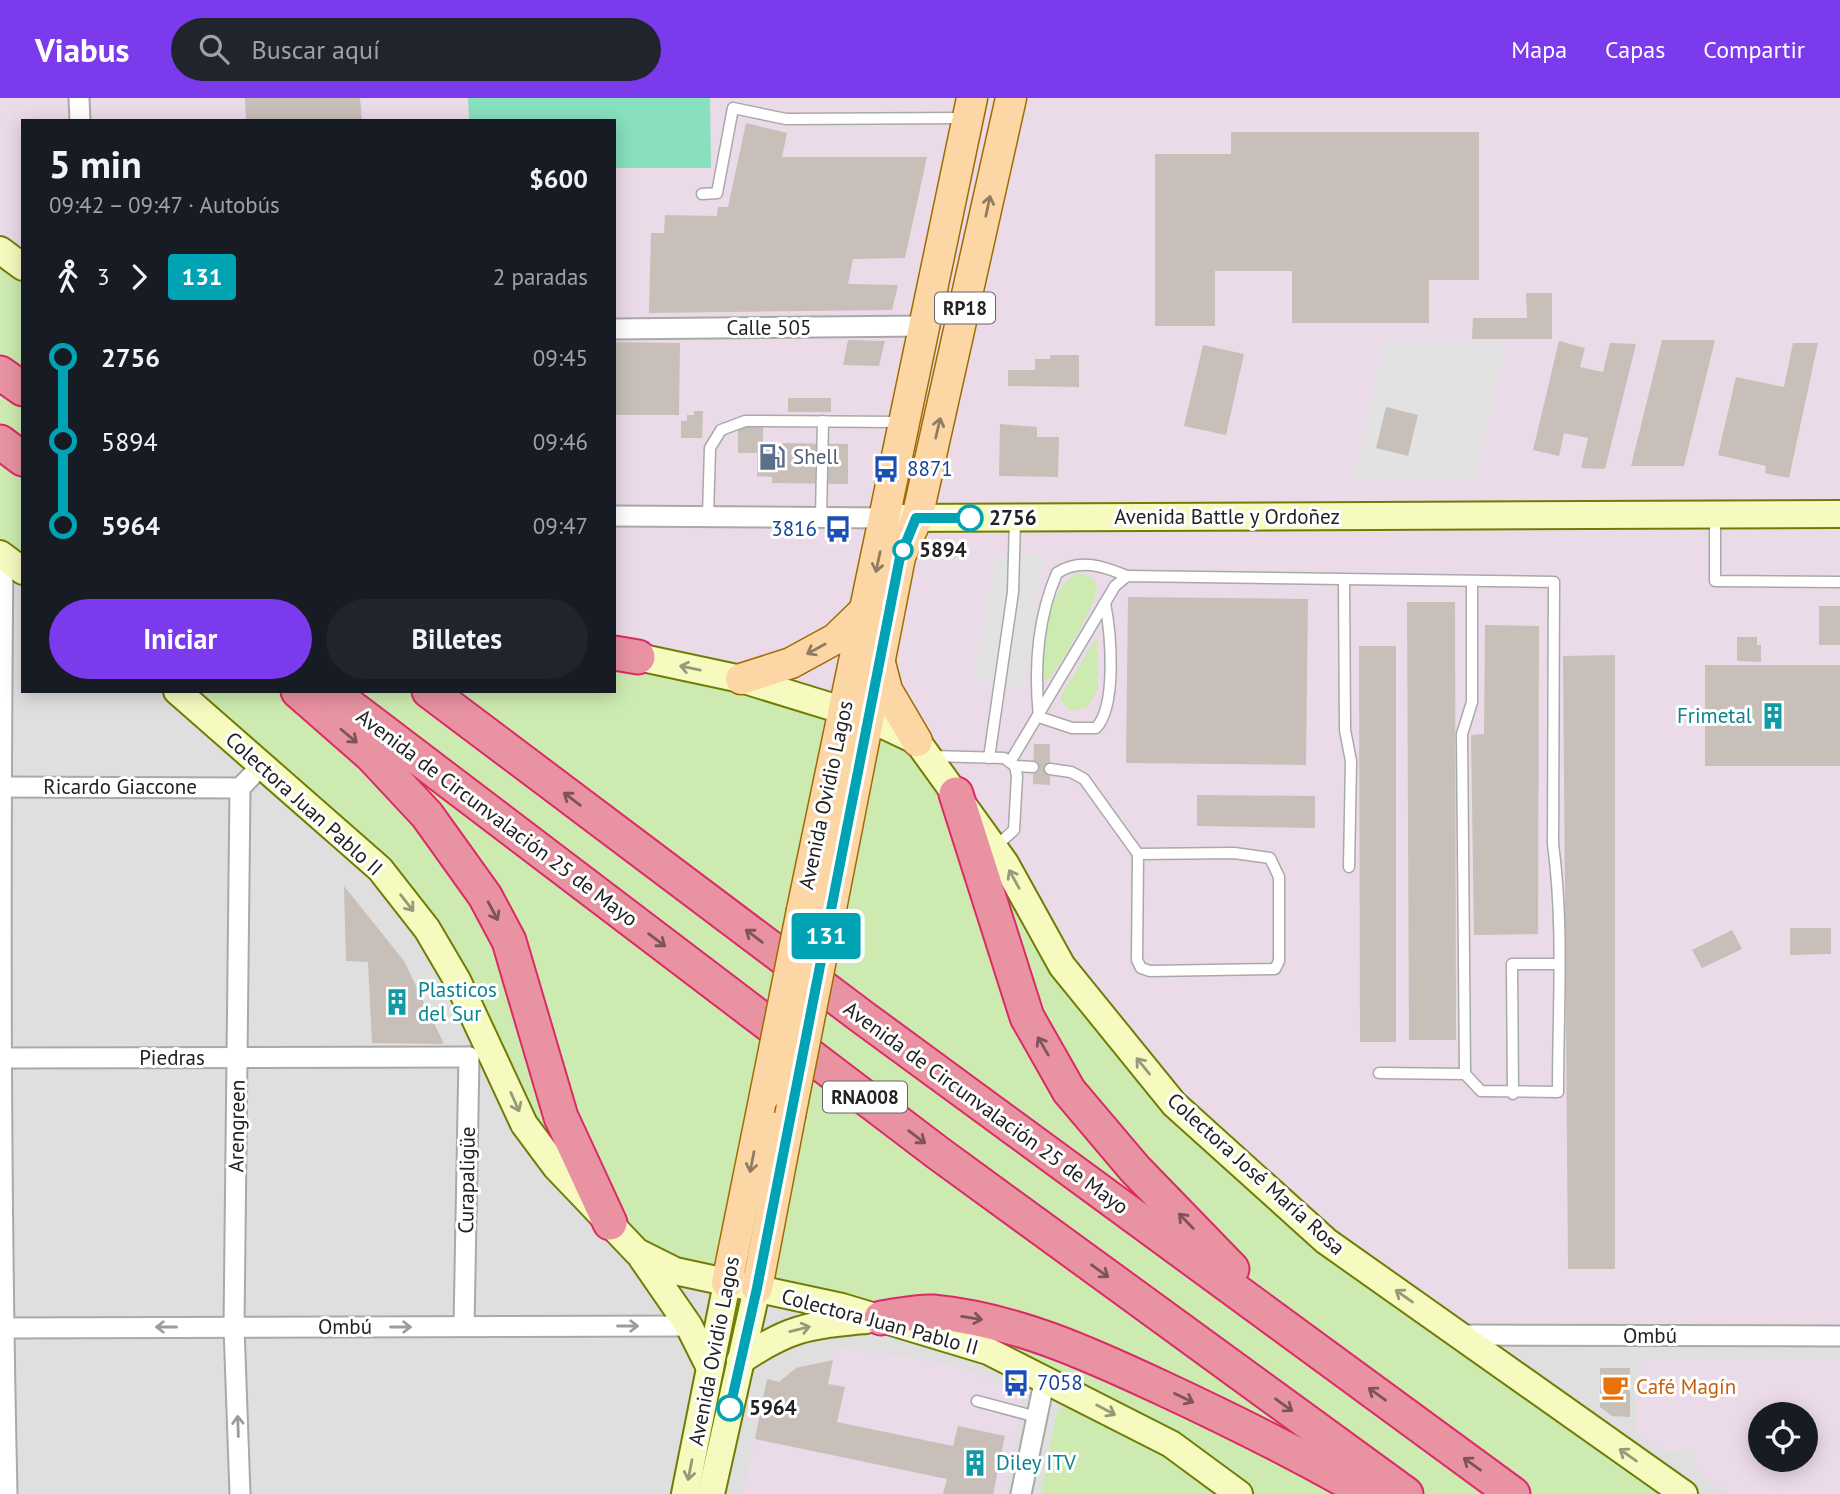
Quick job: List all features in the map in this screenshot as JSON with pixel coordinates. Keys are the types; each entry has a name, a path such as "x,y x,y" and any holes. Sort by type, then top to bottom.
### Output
{"highway":[{"path":"0,373 21,388"},
{"path":"0,442 21,458"},
{"path":"300,693 371,755 427,815 485,896 509,942 561,1117 610,1223"},
{"name":"Avenida de Circunvalación 25 de Mayo","path":"333,693 938,1153 1406,1494"},
{"name":"Avenida de Circunvalación 25 de Mayo","path":"432,693 861,1016 1513,1494"},
{"path":"956,794 1027,1017 1069,1091 1135,1169 1229,1265 1263,1310"},
{"path":"881,1318 930,1312 980,1319 1028,1331 1096,1357 1183,1397 1303,1456 1369,1494"}],"main road":[{"name":"Avenida Ovidio Lagos","path":"685,1494 802,910 856,714 880,661 900,557 916,518 1011,98"},
{"name":"Avenida Ovidio Lagos","path":"711,1494 757,1288 826,934 868,606 970,108"},
{"path":"0,250 21,266"},
{"name":"Avenida Battle y Ordoñez","path":"887,518 1840,514"},
{"path":"741,679 791,663 835,639 868,606"},
{"name":"Colectora José María Rosa","path":"622,652 741,679 856,714 922,748 994,848 1062,966 1174,1104 1326,1241 1684,1494"},
{"name":"RP18","path":"880,661 887,690 922,748"},
{"name":"Colectora Juan Pablo II","path":"179,693 380,869 427,929 457,980 478,1049 524,1124 556,1167 637,1252 676,1271 881,1318 988,1352 1045,1378 1171,1444 1239,1494"},
{"path":"637,1252 663,1285 689,1326 710,1368"},
{"path":"740,1361 772,1339 798,1328 881,1318"}],"street":[{"path":"79,98 80,119"},
{"name":"Calle 505","path":"616,329 924,326"},
{"name":"Avenida Battle y Ordoñez","path":"616,516 887,518"},
{"path":"7,1494 1,1328 0,787 9,560"},
{"path":"240,788 261,766"},
{"name":"Ricardo Giaccone","path":"0,787 240,788"},
{"name":"Arengreen","path":"240,788 234,1327 240,1494"},
{"name":"Piedras","path":"1,1058 237,1058 478,1049"},
{"name":"Curapaligüe","path":"464,1326 478,1049"},
{"name":"Ombú","path":"1,1328 689,1326"},
{"name":"Ombú","path":"1460,1335 1840,1336"},
{"path":"1021,1494 1045,1378"}],"lane":[{"path":"702,194 717,193 733,108 786,119 935,116 970,108"},
{"path":"708,516 710,448 721,430 745,421 904,422"},
{"path":"821,517 823,421"},
{"path":"1715,515 1715,581 1840,582"},
{"path":"989,758 1013,592 1015,517"},
{"path":"1039,718 1036,664 1044,614 1057,573 1069,565 1107,567 1127,576 1152,574 1344,581 1554,582 1553,844 1559,964 1558,1092 1513,1094 1481,1091 1465,1074 1462,734 1472,702 1472,582"},
{"path":"1012,764 1115,586 1127,576"},
{"path":"1344,581 1345,730 1351,761 1349,867"},
{"path":"1039,718 1072,728 1096,728 1105,718 1109,692 1109,622 1105,603"},
{"path":"922,748 1004,758 1012,764 1033,767"},
{"path":"994,848 1014,830 1017,776 1012,764"},
{"path":"1050,769 1071,772 1084,779 1138,854 1137,960 1141,968 1150,971 1275,969 1279,961 1279,877 1276,865 1270,858 1234,853 1138,854"},
{"path":"1513,1094 1512,964 1559,964"},
{"path":"1379,1073 1465,1074"},
{"path":"977,1401 1037,1417"}],"shaded area":[{"path":"0,98 1840,98 1840,1494 0,1494"},
{"path":"0,98 1840,98 1840,1336 1460,1335 616,649 616,119 21,119 21,266 0,250"},
{"path":"1384,342 1507,342 1476,480 1353,479"},
{"path":"996,555 1043,556 1024,689 972,679"},
{"path":"835,1348 921,1359 969,1370 1015,1391 1023,1401 1004,1494 743,1494 767,1379 779,1382 796,1368 832,1360"},
{"path":"1642,1359 1840,1360 1840,1494 1729,1494 1697,1469 1694,1450 1663,1451 1635,1431 1635,1374 1642,1373"}],"green space":[{"path":"468,98 710,98 711,168 616,168 616,119 469,119"},
{"path":"0,250 21,266 21,570 0,554"},
{"path":"1078,573 1093,578 1096,594 1066,653 1046,681 1042,675 1049,617 1060,590"},
{"path":"1097,637 1098,689 1088,707 1071,711 1061,701 1061,695"},
{"path":"616,648 917,741 1174,1104 1327,1241 1684,1494 1239,1494 1045,1378 675,1271 556,1167 427,929 179,693 616,693"},
{"path":"1075,1404 1159,1451 1218,1494 1041,1494 1056,1415 1062,1406"}],"building":[{"path":"245,98 360,98 362,119 246,119"},
{"path":"746,123 787,133 782,157 927,157 905,258 853,259 848,284 898,285 892,310 649,313 651,233 664,233 665,215 717,216 718,207 728,207"},
{"path":"1231,132 1479,132 1479,280 1429,280 1429,323 1292,323 1292,271 1215,271 1215,326 1155,326 1155,154 1231,154"},
{"path":"1526,293 1552,293 1552,339 1472,339 1473,318 1527,318"},
{"path":"848,340 885,341 879,366 843,365"},
{"path":"1662,340 1715,340 1684,466 1631,466"},
{"path":"1559,341 1585,348 1580,367 1603,372 1610,343 1636,344 1605,469 1581,468 1588,438 1564,433 1559,456 1533,450"},
{"path":"616,342 680,343 679,415 616,415"},
{"path":"1793,343 1818,343 1789,478 1765,473 1766,466 1718,455 1736,377 1784,387"},
{"path":"1203,345 1244,354 1226,435 1184,426"},
{"path":"1050,355 1079,355 1079,387 1008,386 1008,370 1035,370 1035,359 1050,359"},
{"path":"788,398 831,398 831,412 788,412"},
{"path":"1386,407 1418,415 1408,456 1376,448"},
{"path":"694,411 703,411 702,438 681,438 681,421 687,421 687,415 694,415"},
{"path":"738,417 763,417 763,446 772,446 772,443 848,444 848,484 772,483 772,477 757,476 757,453 738,453"},
{"path":"1000,424 1037,427 1037,437 1059,437 1058,477 999,476"},
{"path":"1128,597 1308,599 1306,765 1126,763"},
{"path":"1407,602 1455,602 1456,1040 1409,1040"},
{"path":"1819,606 1840,606 1840,645 1819,645"},
{"path":"1485,625 1539,626 1538,934 1474,935 1471,735 1484,734"},
{"path":"1737,637 1757,637 1757,645 1761,645 1761,662 1737,661"},
{"path":"1359,646 1396,646 1396,1042 1360,1042"},
{"path":"1615,655 1615,1269 1568,1269 1563,656"},
{"name":"Frimetal","path":"1705,665 1840,665 1840,766 1705,766"},
{"path":"1034,744 1050,744 1050,785 1033,784"},
{"path":"1197,795 1315,796 1315,828 1197,826"},
{"name":"Plasticos del Sur","path":"344,886 404,961 444,1044 372,1043 368,962 346,961"},
{"path":"1790,928 1831,928 1831,954 1790,955"},
{"path":"1732,930 1742,949 1702,968 1692,950"},
{"path":"833,1360 828,1384 845,1387 837,1422 953,1446 958,1426 1005,1436 993,1494 943,1494 947,1479 755,1439 767,1379 779,1382 796,1368"},
{"name":"Café Magín","path":"1600,1368 1630,1368 1630,1417 1612,1416 1600,1407"}],"bus line":[{"name":"131","path":"730,1408 757,1288 900,557 916,518 970,518"}],"place":[{"name":"Shell","path":"772,457"},
{"name":"8871","path":"886,469"},
{"name":"2756","path":"970,518"},
{"name":"3816","path":"838,529"},
{"name":"5894","path":"903,550"},
{"name":"Frimetal","path":"1773,716"},
{"name":"Plasticos del Sur","path":"397,1002"},
{"name":"7058","path":"1016,1383"},
{"name":"Café Magín","path":"1615,1387"},
{"name":"5964","path":"730,1408"},
{"name":"Diley ITV","path":"975,1463"}]}
